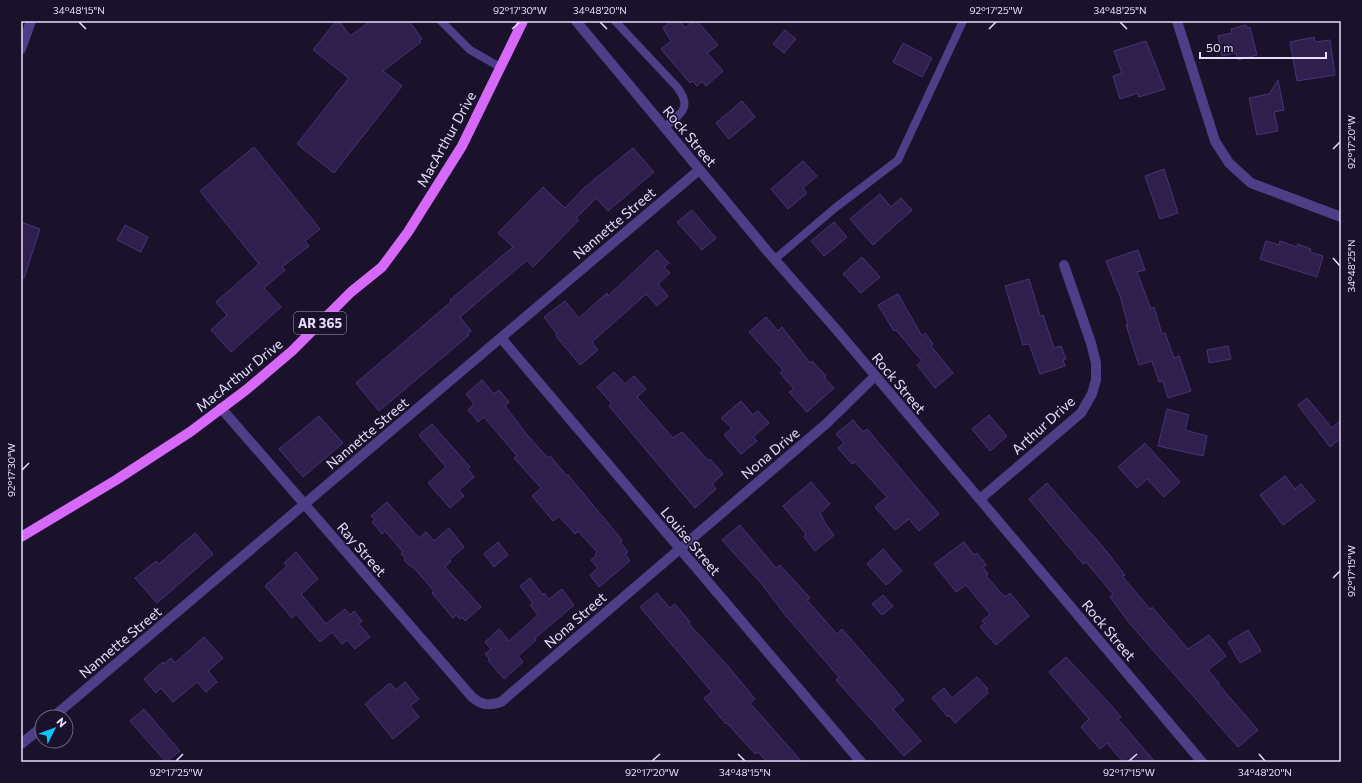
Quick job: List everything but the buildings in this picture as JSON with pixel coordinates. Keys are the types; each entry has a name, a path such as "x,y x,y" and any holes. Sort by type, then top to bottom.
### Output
{"main road":[{"name":"MacArthur Drive","path":"21,537 116,480 190,432 246,390 292,351 351,292 382,267 408,232 451,164 523,21"}],"street":[{"path":"21,49 31,21"},
{"name":"Rock Street","path":"576,21 774,259 980,499 1202,762"},
{"path":"1177,21 1215,141 1229,163 1251,183 1341,217"},
{"name":"Nannette Street","path":"62,709 699,170"},
{"name":"Arthur Drive","path":"980,499 1081,413 1092,394 1096,380 1096,363 1091,342 1064,266"},
{"name":"Louise Street","path":"501,338 861,762"},
{"name":"Nona Drive","path":"679,549 826,423 875,376"},
{"name":"Ray Street","path":"221,408 472,697 485,705"},
{"name":"Nona Street","path":"485,705 493,705 501,702 679,549"},
{"path":"21,744 34,733"}],"lane":[{"path":"441,21 470,50 500,67"},
{"path":"615,21 677,87 685,99 682,112 665,127"},
{"path":"774,259 835,208 898,160 963,21"}]}
